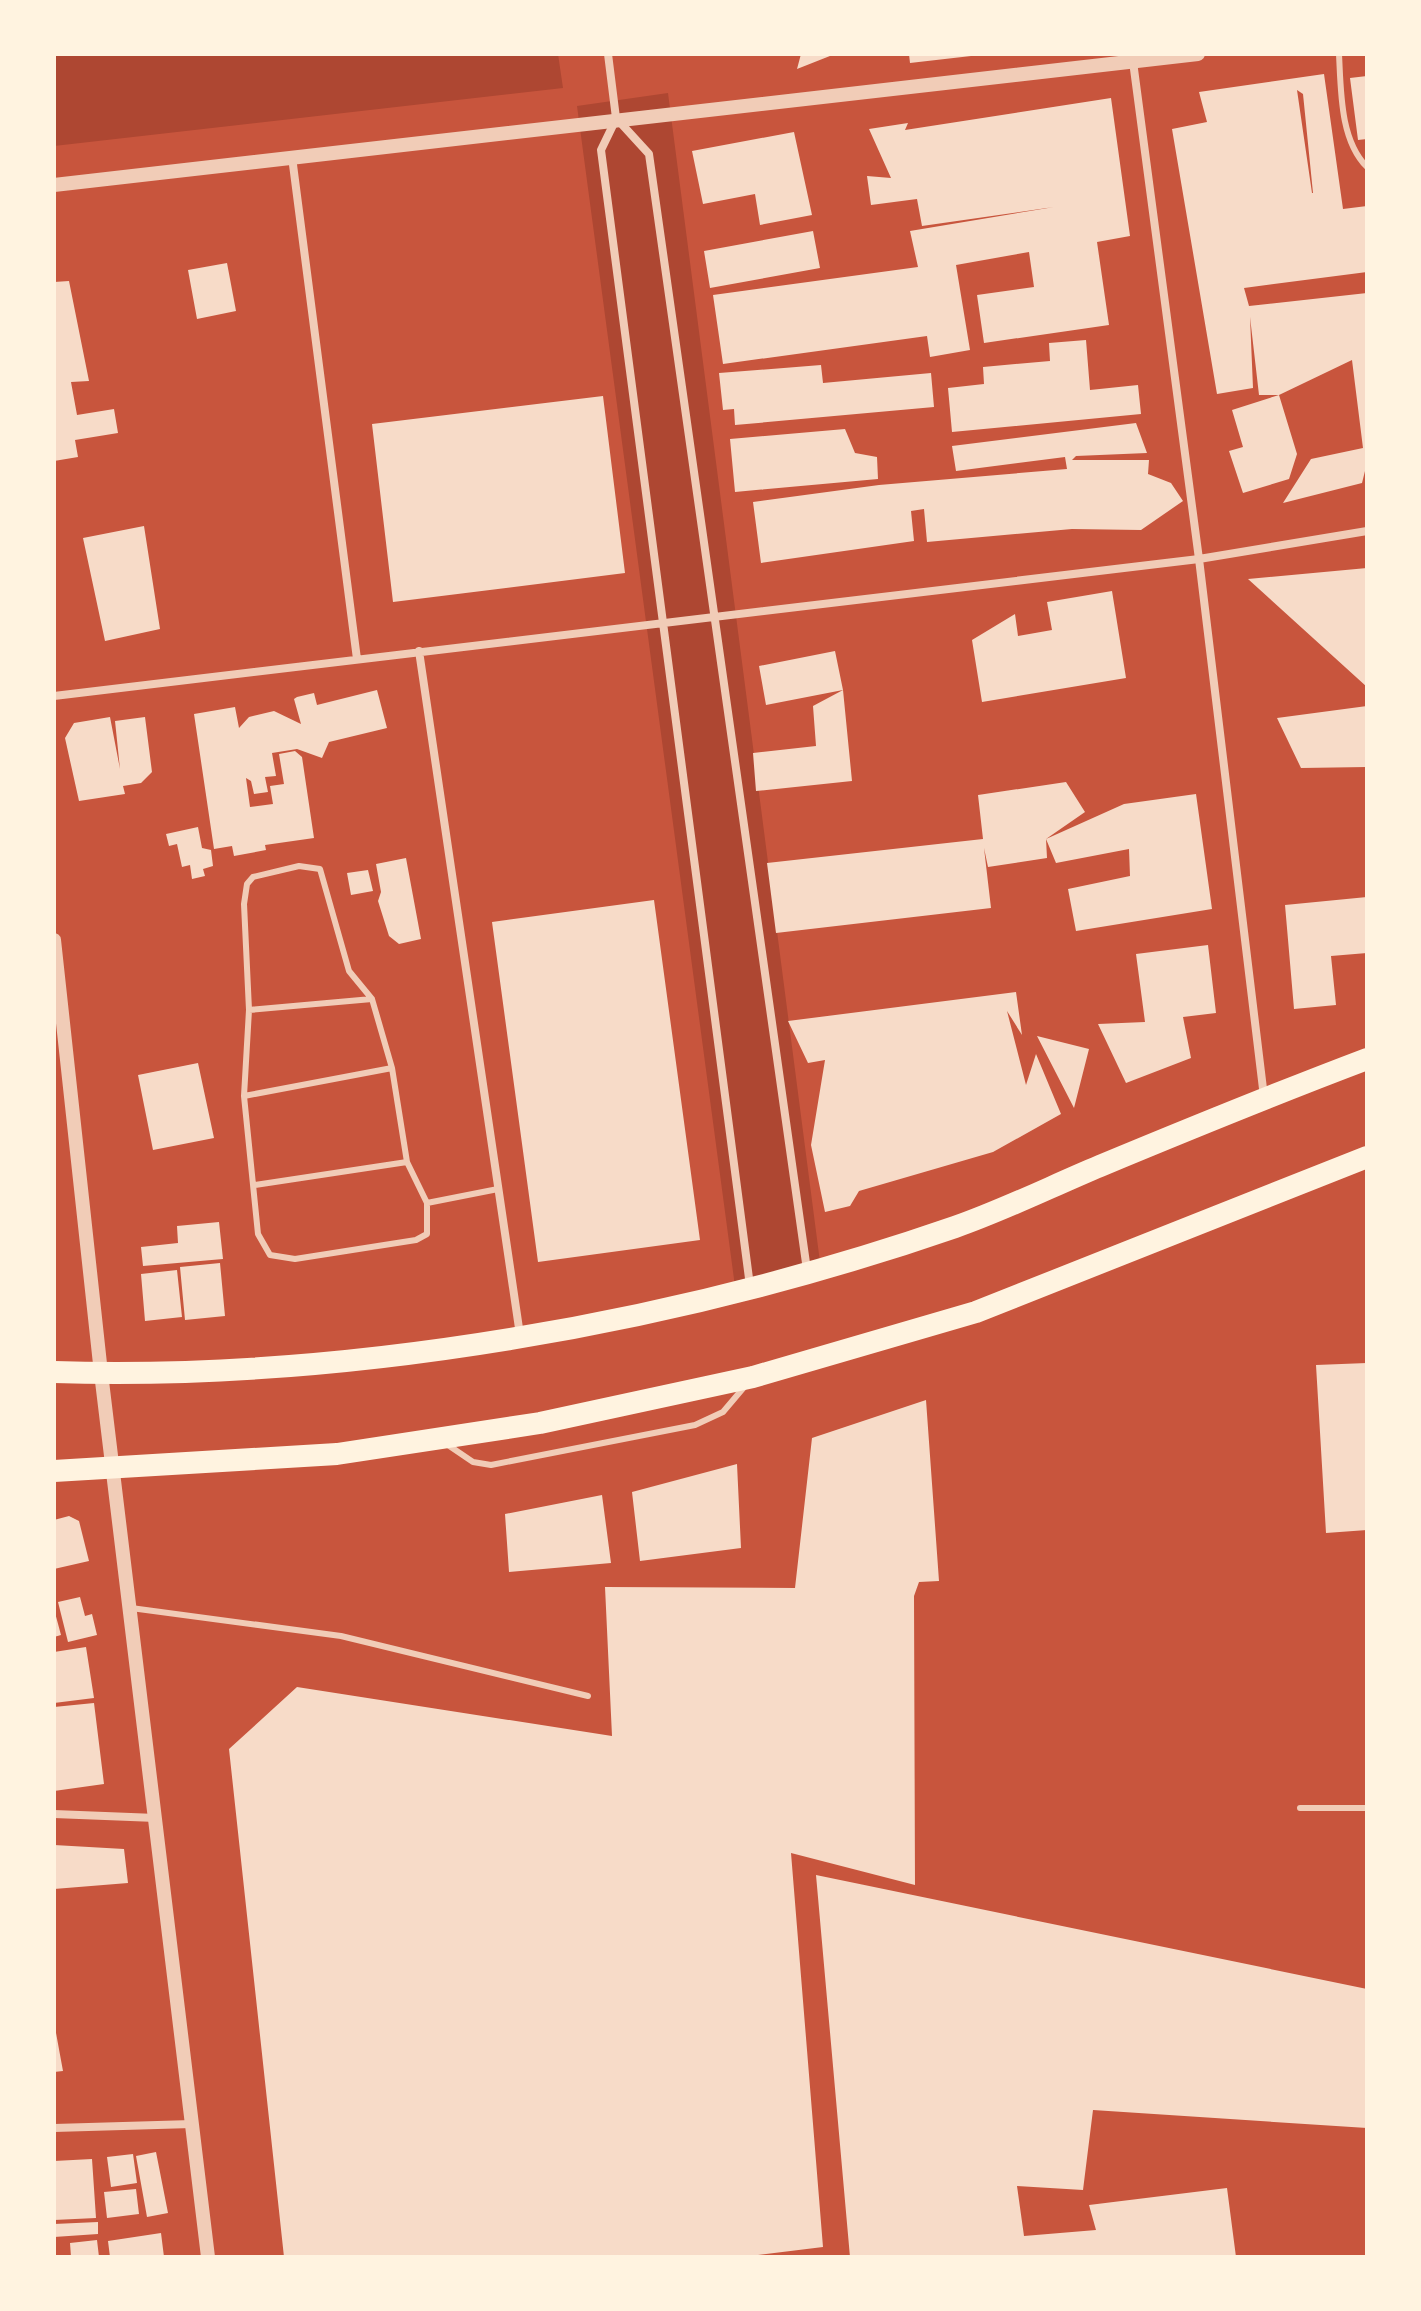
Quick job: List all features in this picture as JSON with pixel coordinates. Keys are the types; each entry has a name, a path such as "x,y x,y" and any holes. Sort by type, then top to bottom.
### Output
{"highway":[{"path":"54,1372 101,1373 313,1363 520,1338 750,1286 956,1227 1264,1098 1367,1059"},
{"path":"54,1471 114,1470 337,1454 540,1423 753,1377 976,1312 1367,1157"}],"street":[{"path":"608,54 616,118 601,150 750,1286"},
{"path":"54,185 1132,58 1198,54"},
{"path":"1132,58 1199,559 1264,1098"},
{"path":"616,118 649,154 807,1271"},
{"path":"292,156 357,659"},
{"path":"54,696 1199,559 1367,531"},
{"path":"419,651 520,1338"},
{"path":"54,940 101,1373 208,2257"},
{"path":"54,1814 156,1818"},
{"path":"54,2128 192,2124"}],"lane":[{"path":"1339,54 1344,114 1353,153 1367,167"},
{"path":"299,866 320,869 349,971 372,999 392,1068 407,1162 427,1203 427,1234 416,1240 295,1259 270,1255 258,1234 244,1096 249,1010 244,904 247,884 253,877 299,866"},
{"path":"249,1010 372,999"},
{"path":"244,1096 392,1068"},
{"path":"255,1185 407,1162"},
{"path":"427,1203 498,1189"},
{"path":"438,1439 473,1462 491,1465 695,1425 723,1412 753,1377"},
{"path":"131,1608 341,1636 588,1696"},
{"path":"1300,1808 1367,1808"}],"shaded area":[{"path":"54,54 558,54 563,88 54,146"},
{"path":"668,93 820,1262 736,1294 577,106"}],"building":[{"path":"801,54 835,54 797,69"},
{"path":"909,54 971,54 971,56 910,63"},
{"path":"1324,74 1343,209 1367,206 1367,272 1244,288 1249,306 1367,293 1367,463 1362,483 1283,503 1311,459 1363,448 1352,360 1279,395 1259,395 1250,317 1253,388 1217,394 1172,129 1207,122 1199,92","holes":["1297,90 1303,94 1313,193"]},
{"path":"1367,76 1367,139 1358,140 1350,78"},
{"path":"1111,98 1130,236 1097,242 1109,325 984,343 977,295 1034,287 1029,252 956,265 970,350 930,357 927,336 723,364 713,295 918,267 910,231 1054,207 922,226 917,199 871,205 867,176 891,178 869,129 908,123 905,130"},
{"path":"794,132 812,215 760,225 755,194 703,204 692,151"},
{"path":"813,231 820,268 710,288 704,251"},
{"path":"227,263 236,311 197,319 188,270"},
{"path":"69,281 89,381 71,382 77,415 114,409 118,433 75,440 78,457 54,461 54,282"},
{"path":"1086,340 1090,390 1138,385 1141,414 952,432 948,388 984,384 983,367 1050,361 1049,343"},
{"path":"821,365 823,383 931,373 934,407 735,425 734,409 723,410 719,373"},
{"path":"1279,395 1297,454 1289,479 1243,493 1229,451 1243,447 1232,410"},
{"path":"603,396 625,573 393,602 372,424"},
{"path":"1136,423 1147,453 1076,456 1072,460 1149,460 1148,474 1171,483 1183,501 1141,530 1072,529 927,542 924,509 911,511 914,541 761,563 753,502 879,485 1067,469 1065,457 956,471 952,446"},
{"path":"845,429 855,453 877,457 878,479 735,492 730,439"},
{"path":"144,526 160,629 105,641 83,538"},
{"path":"1367,568 1367,687 1248,579"},
{"path":"1112,591 1126,678 982,702 972,640 1015,614 1018,636 1052,630 1047,602"},
{"path":"835,651 843,690 766,705 759,666"},
{"path":"377,690 387,728 329,742 322,758 297,749 272,753 276,776 265,777 268,792 254,794 251,781 246,778 250,807 273,804 270,786 284,784 279,754 295,751 302,757 314,838 265,845 266,850 234,856 232,846 214,849 194,714 235,707 239,728 249,717 274,711 301,724 294,699 297,697 314,693 317,705"},
{"path":"843,690 852,781 756,791 753,753 816,746 813,706"},
{"path":"1367,706 1367,767 1301,768 1277,718"},
{"path":"110,717 120,769 115,721 145,717 152,772 141,783 123,786 125,794 79,801 65,738 74,723"},
{"path":"1066,782 1085,812 1046,839 1047,858 988,867 984,848 991,908 776,933 767,863 983,839 978,795"},
{"path":"1196,794 1212,909 1076,931 1068,889 1130,876 1129,849 1056,863 1046,839 1124,804"},
{"path":"198,827 202,848 211,850 213,866 203,869 205,876 192,879 190,865 182,867 177,844 169,846 166,834"},
{"path":"406,858 421,939 399,944 389,936 378,901 381,892 376,864"},
{"path":"368,870 373,891 351,895 347,873"},
{"path":"1367,897 1367,953 1331,956 1336,1005 1294,1009 1285,905"},
{"path":"654,900 700,1240 538,1262 492,922"},
{"path":"1208,945 1216,1013 1183,1017 1191,1058 1126,1083 1098,1024 1145,1022 1136,954"},
{"path":"1016,992 1022,1035 1007,1011 1026,1085 1036,1054 1061,1114 993,1152 859,1191 850,1206 825,1212 811,1145 825,1060 808,1063 788,1021"},
{"path":"1037,1036 1089,1049 1074,1108"},
{"path":"198,1063 214,1138 153,1150 138,1075"},
{"path":"219,1222 223,1259 143,1266 141,1247 178,1243 177,1226"},
{"path":"220,1263 225,1316 185,1320 180,1267"},
{"path":"177,1270 182,1317 145,1321 141,1274"},
{"path":"1367,1363 1367,1530 1326,1533 1316,1365"},
{"path":"926,1400 939,1581 919,1582 914,1596 915,1885 791,1853 823,2247 742,2257 284,2257 229,1749 297,1687 612,1736 605,1587 795,1588 812,1438"},
{"path":"737,1464 741,1548 640,1561 632,1492"},
{"path":"602,1495 611,1563 509,1572 505,1514"},
{"path":"69,1516 79,1521 89,1561 54,1569 54,1520"},
{"path":"80,1597 85,1616 92,1614 97,1635 68,1642 58,1602"},
{"path":"54,1609 61,1635 54,1637"},
{"path":"86,1647 94,1698 54,1703 54,1652"},
{"path":"94,1703 104,1784 54,1791 54,1707"},
{"path":"54,1845 124,1849 128,1883 54,1889"},
{"path":"816,1875 1367,1989 1367,2128 1093,2110 1083,2190 1017,2186 1024,2236 1096,2230 1089,2205 1227,2188 1236,2257 850,2257"},
{"path":"54,2022 63,2071 54,2072"},
{"path":"156,2152 168,2213 147,2217 136,2156"},
{"path":"133,2154 137,2183 111,2187 107,2157"},
{"path":"92,2159 96,2218 54,2220 54,2161"},
{"path":"136,2189 139,2214 107,2218 104,2192"},
{"path":"98,2222 98,2234 54,2237 54,2224"},
{"path":"161,2233 164,2257 110,2257 108,2241"},
{"path":"97,2240 99,2257 71,2257 70,2243"}]}
